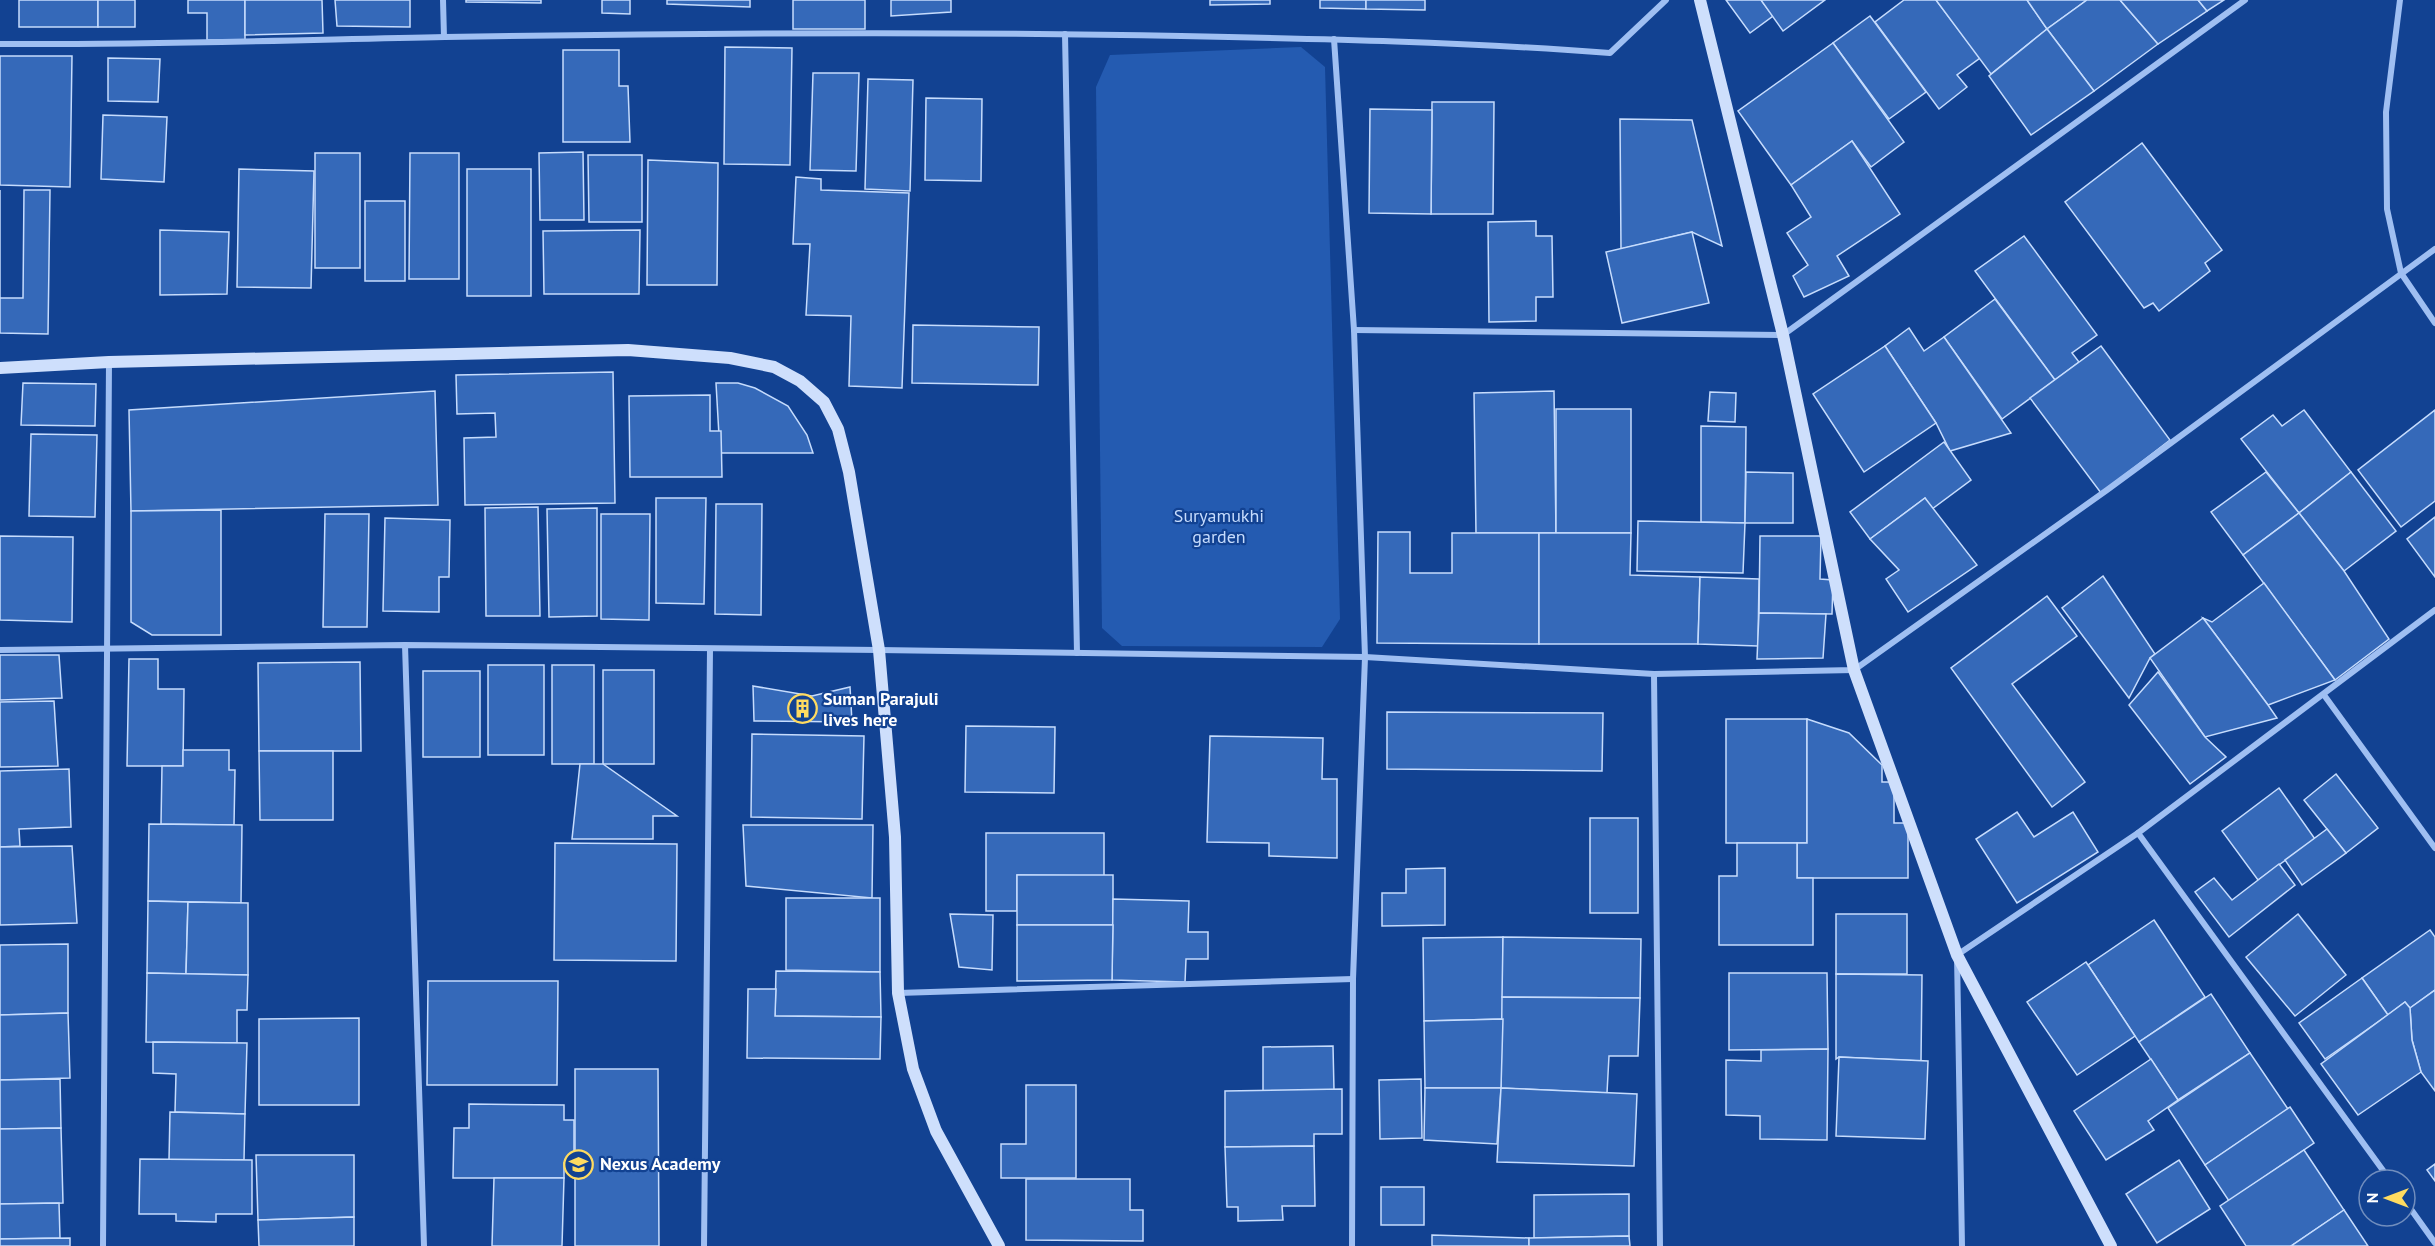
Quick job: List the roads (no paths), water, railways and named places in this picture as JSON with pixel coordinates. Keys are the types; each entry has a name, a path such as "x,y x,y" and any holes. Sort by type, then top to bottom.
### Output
{"main road":[{"path":"1700,0 1783,335 1854,670 1957,955 2111,1246"},
{"path":"0,368 109,362 628,350 730,358 774,367 800,381 824,402 838,429 849,471 879,650 895,837 898,993 913,1069 936,1131 999,1246"}],"street":[{"path":"443,0 444,38"},
{"path":"0,44 153,45 444,38 1065,34 1511,45 1610,53 1666,0"},
{"path":"1354,330 1783,335 2245,0"},
{"path":"2400,0 2386,112 2387,209 2401,273 2435,323"},
{"path":"1065,34 1077,653"},
{"path":"1334,39 1354,330 1365,657 1353,979 1352,1246"},
{"path":"0,650 405,645 879,650 1365,657 1654,674 1854,670 2107,490 2435,249"},
{"path":"103,1246 109,362"},
{"path":"1962,1246 1957,955 2138,833 2435,610"},
{"path":"405,645 424,1246"},
{"path":"704,1246 710,650"},
{"path":"1654,674 1660,1246"},
{"path":"2324,695 2435,848"},
{"path":"2138,833 2381,1168"},
{"path":"898,993 1353,979"},
{"path":"2417,1218 2435,1243"}],"place":[{"name":"Suman Parajuli lives here","path":"802,709"},
{"name":"Nexus Academy","path":"579,1164"}],"park label":[{"name":"Suryamukhi garden","path":"1219,526"}]}
